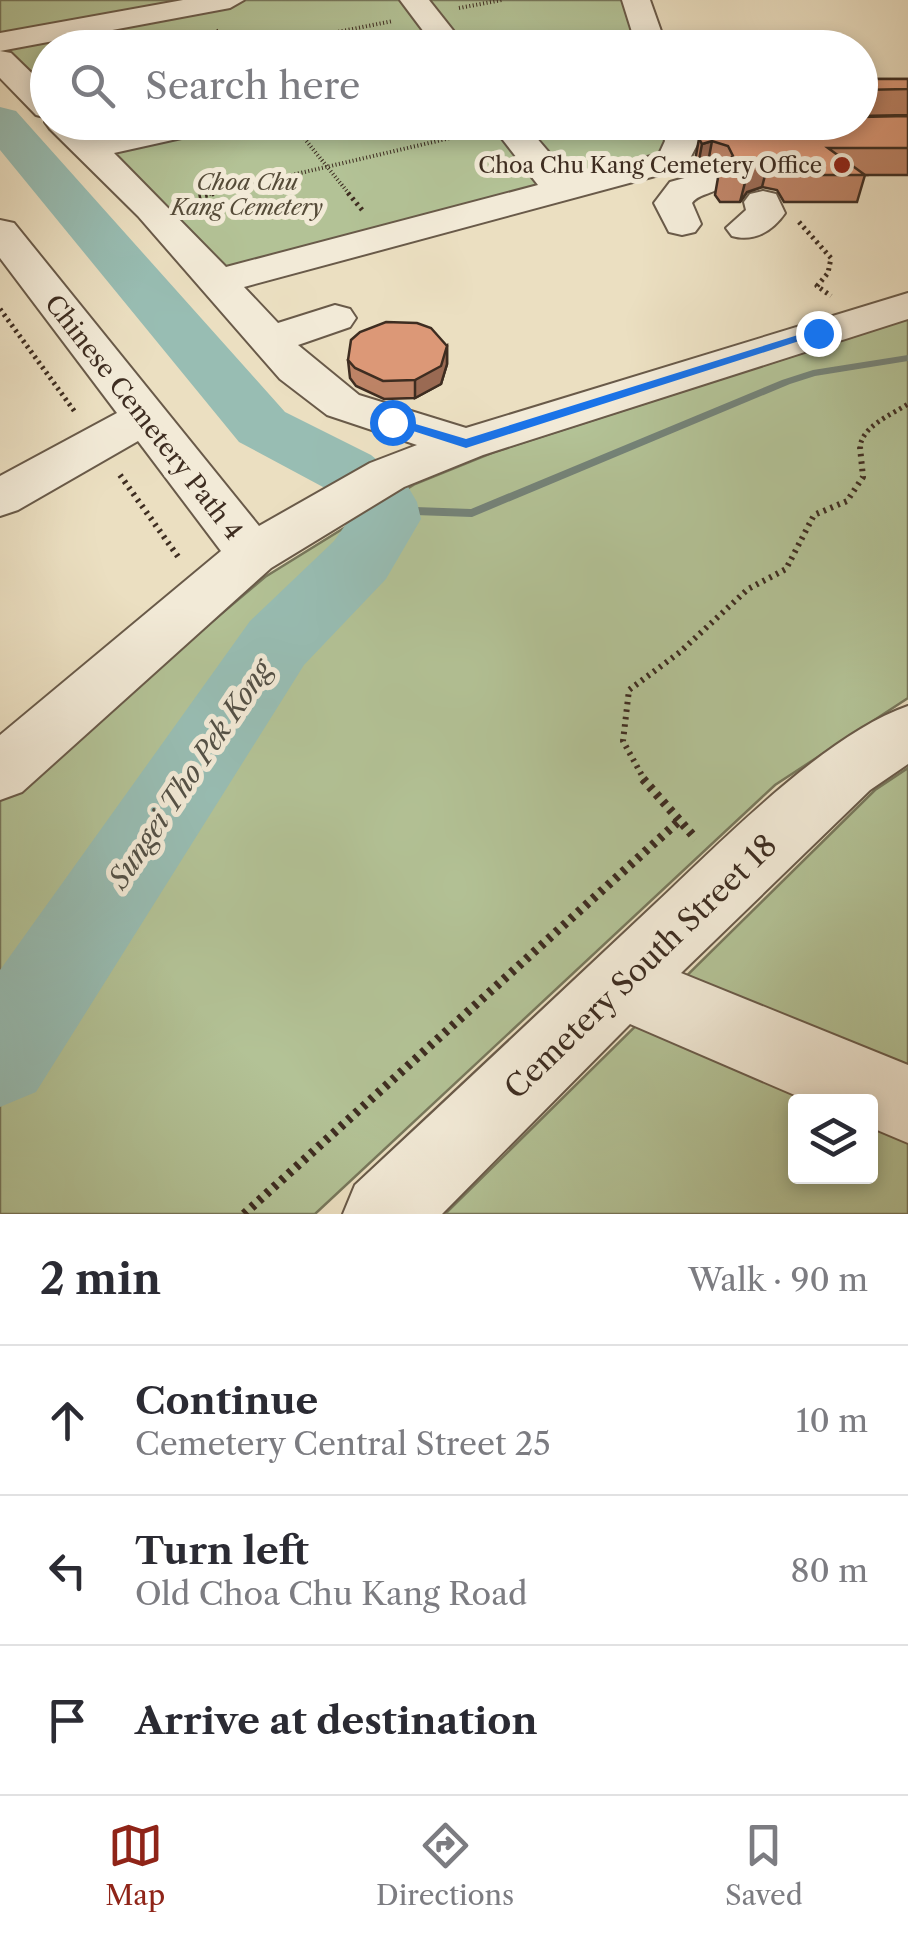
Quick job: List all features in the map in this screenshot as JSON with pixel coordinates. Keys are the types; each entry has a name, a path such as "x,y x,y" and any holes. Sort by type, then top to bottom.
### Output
{"street":[{"path":"66,30 230,0"},
{"path":"636,0 646,30"},
{"path":"420,7 438,30"},
{"path":"0,42 30,37"},
{"path":"0,60 30,90"},
{"path":"80,140 151,208 296,369 343,405 466,444"},
{"path":"519,140 562,191"},
{"path":"219,282 672,161 680,152 679,140"},
{"path":"682,224 673,203 683,190 706,183"},
{"name":"Chinese Cemetery Path 4","path":"0,232 92,355 147,416 252,554"},
{"path":"0,774 252,554 386,474 466,444 908,304"},
{"path":"270,340 336,318"},
{"path":"0,498 147,416"},
{"name":"Cemetery South Street 18","path":"384,1214 731,877 848,771 908,731"},
{"path":"621,984 908,1104"}],"path":[{"path":"328,30 420,7 502,0"},
{"path":"305,140 384,237"},
{"path":"151,208 437,140"},
{"path":"767,215 831,258 828,273 817,286 840,302 803,321 818,333"},
{"path":"731,877 638,773 623,741 629,690 680,652 748,589 786,569 814,516 847,501 863,477 859,442 866,431 908,404"},
{"path":"244,1214 680,820"}],"green space":[{"path":"0,0 629,0 638,30 30,30 30,75 0,44"},
{"name":"Choa Chu Kang Cemetery","path":"93,140 667,140 667,151 651,163 226,269"},
{"path":"908,319 908,698 775,785 315,1214 0,1214 0,800 265,577 415,484 494,452"},
{"path":"908,768 908,1214 445,1214 875,790"}],"building":[{"path":"878,79 908,79 908,89 878,90"},
{"path":"908,116 908,148 828,148 865,175 791,175 784,163 769,160 753,165 747,175 726,175 720,168 733,156 728,146 712,141 702,144 700,140 878,140 878,117"},
{"path":"386,322 417,323 431,328 447,346 441,366 415,380 383,381 355,368 348,360 351,340"}],"waterway":[{"name":"Sungei Tho Pek Kong","path":"0,121 262,427 347,471 383,502 386,519 360,560 277,643 0,1056"},
{"name":"Sungei Tho Pek Kong","path":"383,502 415,511 472,513 786,382 813,373 908,358"}],"place":[{"name":"Choa Chu Kang Cemetery Office","path":"842,165"}],"route":[{"path":"392,422 466,444 818,333"}]}
